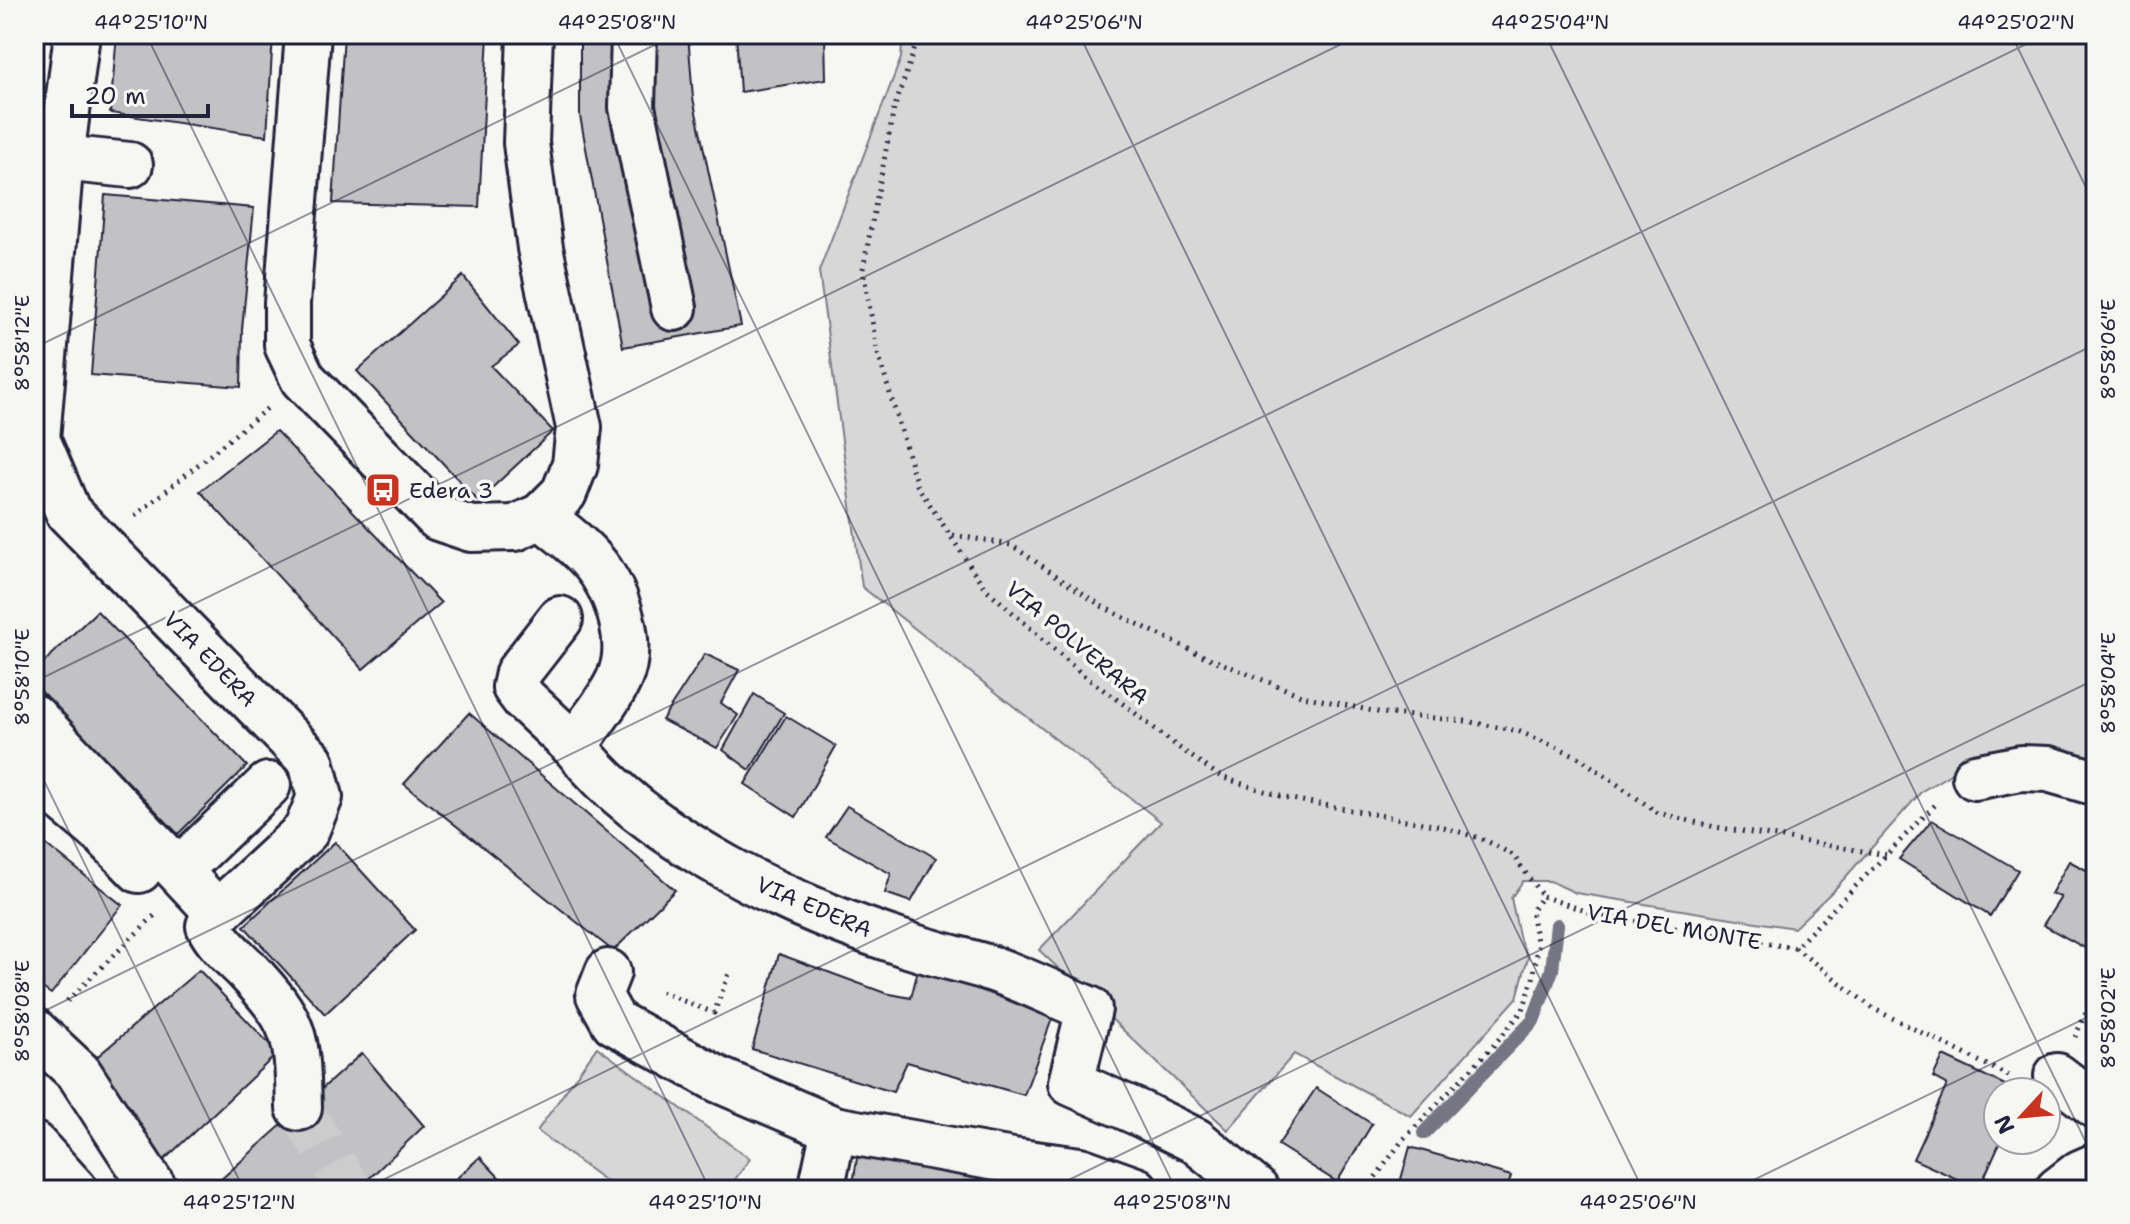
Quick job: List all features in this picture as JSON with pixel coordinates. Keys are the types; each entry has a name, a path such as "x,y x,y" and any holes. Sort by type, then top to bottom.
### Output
{"street":[{"name":"VIA EDERA","path":"77,34 61,158 37,439 68,512 311,761 320,797 306,831 214,920"},
{"path":"308,34 287,303 287,345 303,379 438,518 471,529 493,530 515,528 541,516 564,493 575,465 579,427 540,248 526,143 530,34"},
{"path":"634,34 632,107 674,308"},
{"path":"61,158 130,165"},
{"path":"541,516 572,541 600,572 620,611 626,645 621,676 575,747"},
{"name":"VIA EDERA","path":"560,619 518,673 515,687 586,762 638,811 713,859 787,900 906,945 995,969 1089,1009 1071,1083 1196,1141 1256,1190"},
{"path":"34,717 179,870 214,920 217,938 288,1018 297,1049 299,1108"},
{"path":"1975,777 2021,768 2048,769 2096,783"},
{"path":"34,776 104,834 186,919 214,920"},
{"path":"179,870 268,785"},
{"path":"608,972 599,995 614,1022 719,1080 834,1129 1080,1170 1136,1190"},
{"path":"47,1019 155,1190"},
{"path":"2062,1090 2096,1106"},
{"path":"821,1190 834,1129"},
{"path":"34,1145 75,1190"},
{"path":"2058,1190 2080,1173 2096,1166"}],"path":[{"name":"VIA POLVERARA","path":"911,34 915,48 894,109 863,269 877,350 917,485 984,587 1083,675 1221,777 1286,798 1444,827 1485,840 1513,855 1542,896"},
{"path":"124,524 303,379"},
{"path":"952,535 1011,545 1103,607 1199,654 1303,696 1382,713 1465,721 1518,731 1577,756 1658,813 1715,827 1887,855"},
{"path":"1975,777 1937,803 1795,948 1874,1009 2030,1076"},
{"path":"1366,1190 1402,1141 1494,1045 1523,1010 1533,979 1538,946 1531,912 1542,896"},
{"name":"VIA DEL MONTE","path":"1542,896 1597,915 1795,948"},
{"path":"47,1019 161,909"},
{"path":"608,972 714,1013 730,971"}],"shaded area":[{"path":"903,34 2096,34 2096,771 1964,766 1922,791 1835,889 1794,928 1576,893 1550,881 1523,881 1511,898 1520,940 1528,957 1517,998 1411,1116 1294,1054 1228,1130 1039,950 1161,822 862,587 819,271 901,58"},
{"path":"597,1047 750,1159 727,1190 618,1190 537,1131"}],"building":[{"path":"117,34 273,34 267,136 110,113"},
{"path":"344,34 488,34 479,207 333,203"},
{"path":"580,34 688,34 693,98 741,326 623,347 580,116"},
{"path":"736,34 825,34 826,79 740,92"},
{"path":"105,195 254,208 242,329 241,387 91,375"},
{"path":"463,276 519,345 491,366 553,431 478,501 357,371"},
{"path":"276,431 441,603 363,669 200,491"},
{"path":"97,611 247,766 178,834 34,684 34,672"},
{"path":"705,654 739,670 721,703 738,715 717,748 662,720"},
{"path":"754,694 784,713 750,770 723,750"},
{"path":"469,713 675,890 613,951 404,784"},
{"path":"786,716 836,746 796,817 745,784"},
{"path":"847,806 936,858 911,902 885,893 891,874 826,837"},
{"path":"1932,820 2018,870 1990,916 1899,859"},
{"path":"34,835 122,905 51,994 34,982"},
{"path":"335,842 415,930 325,1014 244,926"},
{"path":"2069,861 2096,875 2096,940 2090,951 2043,925 2061,897 2051,894"},
{"path":"779,954 885,993 911,998 919,966 1056,1008 1024,1095 907,1062 893,1092 752,1049"},
{"path":"199,970 278,1053 163,1161 91,1062"},
{"path":"362,1053 424,1126 357,1190 209,1190"},
{"path":"1943,1056 1986,1076 1982,1076 1982,1156 1994,1156 1979,1189 1913,1159 1947,1085 1933,1077"},
{"path":"1316,1088 1372,1124 1337,1182 1278,1145"},
{"path":"1410,1147 1511,1176 1507,1190 1398,1190"},
{"path":"858,1152 1079,1190 852,1190"},
{"path":"480,1157 511,1190 444,1190"}],"waterway":[{"path":"1424,1133 1533,1021 1552,970 1557,925"}],"tunnel":[{"path":"299,1108 350,1190"}],"place":[{"name":"Edera 3","path":"383,490"}]}
